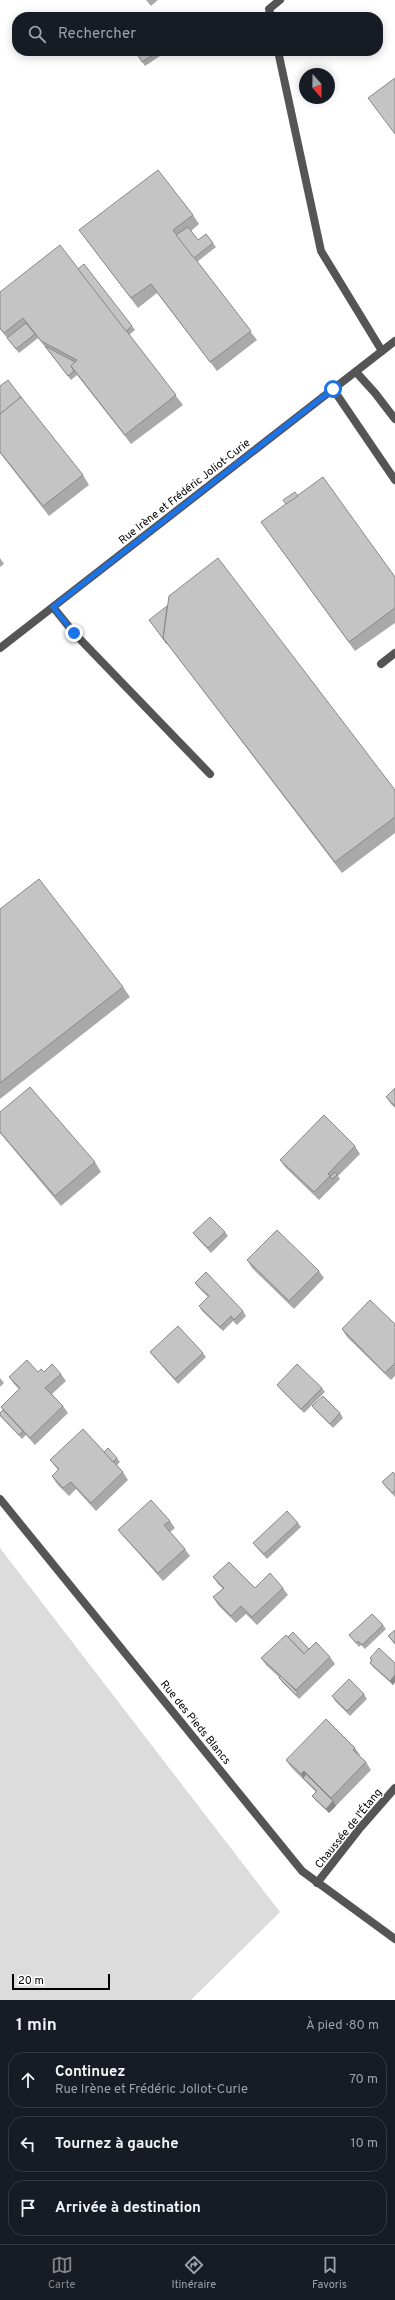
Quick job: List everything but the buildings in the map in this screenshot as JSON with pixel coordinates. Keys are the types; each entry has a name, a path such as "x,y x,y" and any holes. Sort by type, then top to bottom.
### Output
{"street":[{"path":"269,12 269,9 280,0"},
{"path":"279,56 321,251 382,351"},
{"name":"Rue Irène et Frédéric Joliot-Curie","path":"0,648 395,341"},
{"path":"356,372 395,419"},
{"path":"333,389 395,480"},
{"path":"53,607 74,633 210,774"},
{"path":"381,664 395,653"},
{"name":"Rue des Pieds Blancs","path":"0,1499 302,1871 395,1939"},
{"name":"Chaussée de l'Étang","path":"318,1883 360,1828 395,1788"}],"shaded area":[{"path":"0,1548 280,1912 191,2000 0,2000"}],"route":[{"path":"74,633 53,607 333,389"}]}
